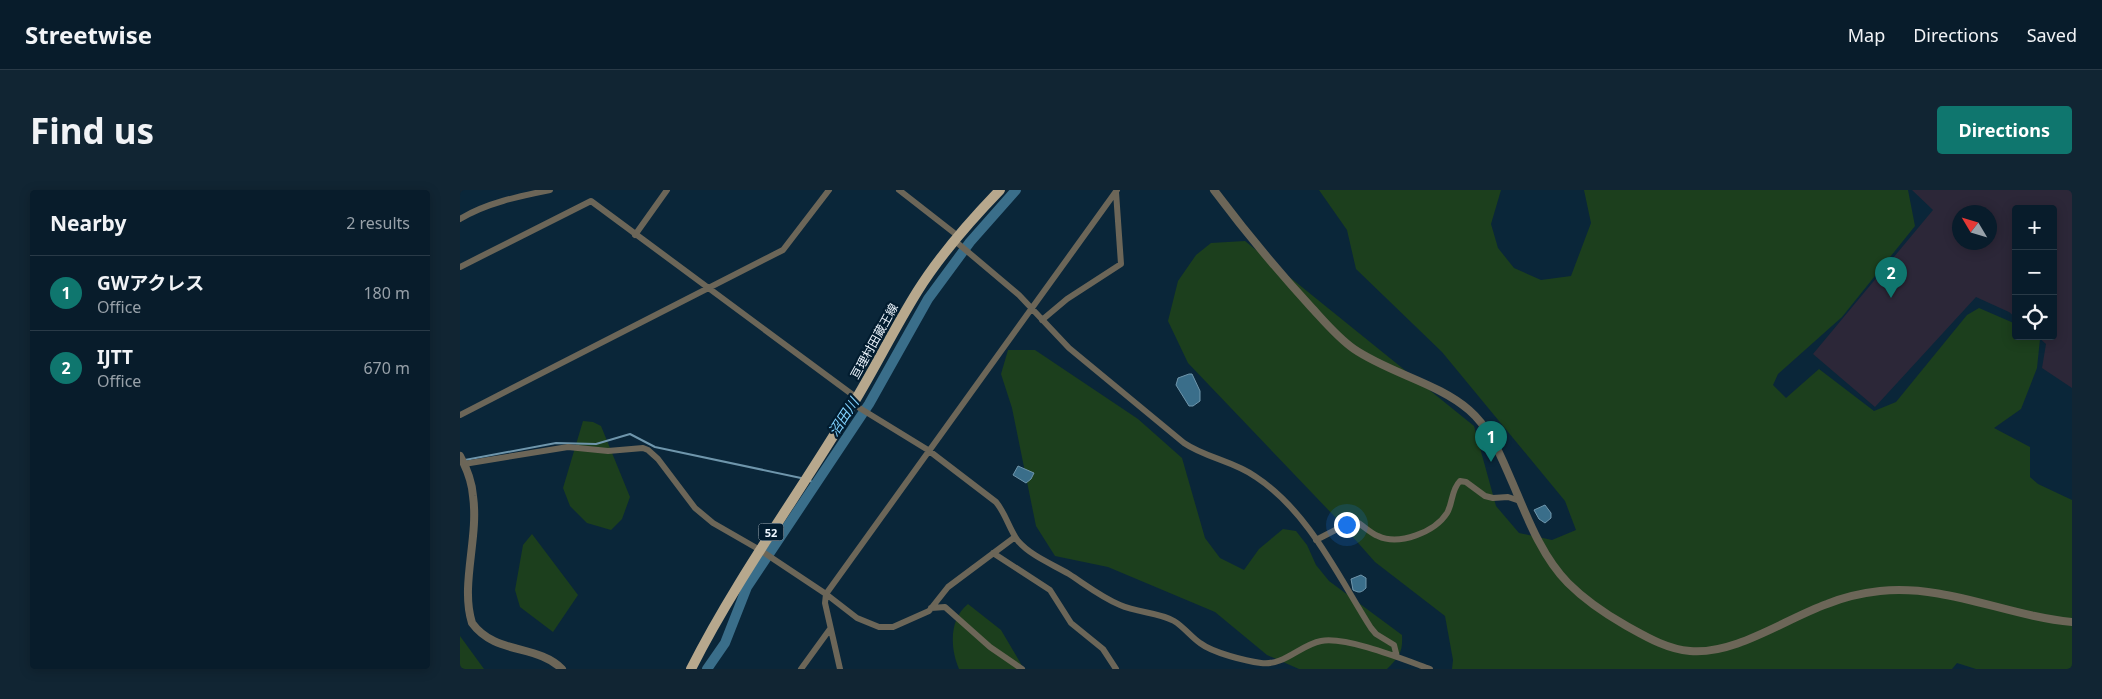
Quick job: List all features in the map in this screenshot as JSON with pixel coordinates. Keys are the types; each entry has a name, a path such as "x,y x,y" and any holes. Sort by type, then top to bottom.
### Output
{"main road":[{"name":"亘理村田蔵王線","path":"691,669 708,636 760,550 855,401 917,292 957,238 1000,190"}],"street":[{"path":"460,219 481,209 527,194 550,190"},
{"path":"635,235 667,190"},
{"path":"460,415 783,250 829,190"},
{"path":"899,190 957,238 1069,348 1184,443 1191,448 1239,467 1256,476 1275,491 1316,540 1371,628 1376,634 1394,645 1397,657"},
{"path":"1214,190 1299,294 1352,347 1377,363 1448,396 1468,409 1484,425 1498,450 1520,502 1550,561 1567,582 1593,605 1648,638 1690,652 1713,650 1728,646 1827,604 1852,596 1880,591 1929,591 2050,620 2072,622"},
{"path":"840,669 825,604 826,594 928,450 1117,191"},
{"path":"1042,320 1081,289 1121,264 1117,191"},
{"path":"460,267 591,201 709,288 855,401 928,450 996,502 1002,508 1016,538 1032,553 1071,575 1101,596 1123,607 1156,614 1173,621 1200,643 1233,656 1262,663 1283,660 1318,641 1328,640 1347,643 1397,657 1430,669"},
{"path":"562,669 549,658 499,644 486,637 472,623 465,608 462,594 462,576 472,528 473,497 462,460 579,446 608,451 643,448 658,459 695,508 712,524 760,550 826,594 856,618 878,627 894,627 916,618 931,608 948,587 1016,538"},
{"path":"1316,540 1355,521 1377,536 1387,539 1414,536 1432,528 1441,521 1448,511 1453,491 1460,481 1466,482 1485,496 1493,498 1508,497 1520,502"},
{"path":"994,553 1050,590 1071,623 1103,649 1116,669"},
{"path":"931,608 945,607 990,647 1022,669"},
{"path":"800,669 830,629"}],"shaded area":[{"path":"1912,190 2072,190 2072,388 2042,368 2046,344 2042,340 2057,340 2057,205 2012,205 2012,315 1976,297 1875,407 1813,354 1933,210"}],"green space":[{"path":"1319,190 1501,190 1491,224 1498,248 1514,268 1541,280 1571,276 1591,223 1584,190 1908,190 1915,226 1842,317 1778,374 1773,385 1786,398 1819,369 1874,411 1896,402 1967,315 1979,308 2012,322 2012,340 2040,340 2037,368 2021,409 1994,428 2030,447 2030,477 2038,484 2072,500 2072,669 1976,669 1957,663 1952,669 1452,669 1453,660 1445,616 1375,562 1336,518 1188,363 1168,321 1178,281 1196,255 1211,243 1245,241 1474,426 1496,506 1519,533 1552,540 1576,530 1565,501 1442,352 1356,269 1347,230"},
{"path":"1008,350 1035,350 1138,419 1182,458 1205,538 1220,558 1244,570 1259,549 1283,529 1296,531 1307,545 1316,565 1329,581 1402,635 1401,650 1395,661 1387,669 1299,669 1267,655 1215,612 1108,567 1055,556 1036,526 1012,408 1001,374"},
{"path":"583,421 593,422 601,426 630,497 622,519 611,530 587,523 570,506 563,488"},
{"path":"532,534 578,595 553,632 520,607 515,590 523,545"},
{"path":"968,604 1001,630 1024,669 959,669 954,652 954,626 962,610"},
{"path":"460,636 484,669 460,669"}],"water":[{"path":"1192,374 1200,391 1200,401 1193,406 1189,406 1176,385 1178,378"},
{"path":"1018,466 1034,473 1026,483 1013,475"},
{"path":"1545,505 1551,513 1551,518 1545,523 1539,519 1534,510"},
{"path":"1361,575 1366,578 1366,588 1358,592 1353,590 1351,579"}],"waterway":[{"name":"沼田川","path":"707,669 725,643 747,587 869,404 928,299 970,242 1016,190"},
{"path":"465,460 556,443 596,444 630,434 655,447 801,478"},
{"name":"沼田川","path":"810,481 815,483"}],"place":[{"name":"IJTT","path":"1891,298"},
{"name":"GWアクレス","path":"1491,462"}]}
